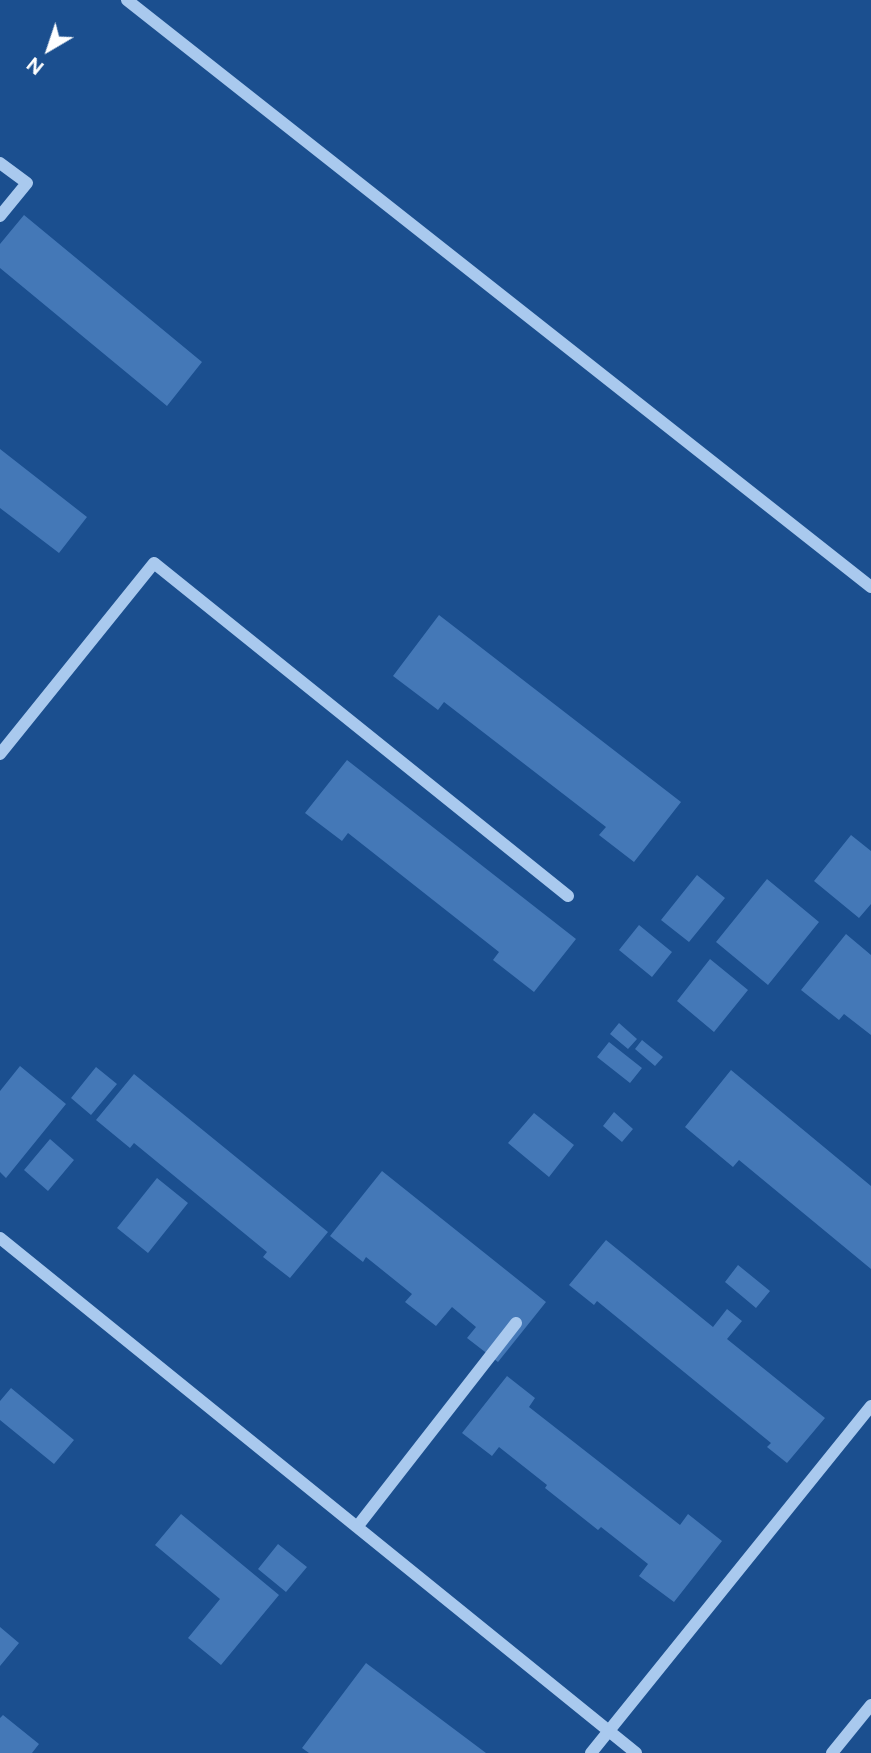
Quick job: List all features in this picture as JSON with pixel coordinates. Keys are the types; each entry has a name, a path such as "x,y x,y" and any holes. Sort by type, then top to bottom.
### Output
{"street":[{"path":"127,0 871,587"},
{"path":"0,163 27,183 0,216"},
{"path":"0,754 153,563 568,896"},
{"path":"0,1238 636,1753"},
{"path":"357,1527 516,1323"},
{"path":"591,1753 871,1406"},
{"path":"832,1753 871,1705"}],"building":[{"path":"24,215 202,362 167,406 0,268 0,244"},
{"path":"0,449 87,517 59,553 0,508"},
{"path":"439,615 681,802 634,862 599,835 606,827 444,702 438,710 393,676"},
{"path":"347,760 576,939 534,992 493,960 499,952 348,833 342,841 305,813"},
{"path":"851,835 871,851 871,904 859,918 814,881"},
{"path":"697,875 725,898 689,942 661,920"},
{"path":"767,879 819,922 768,985 716,942"},
{"path":"639,925 672,952 652,977 619,950"},
{"path":"846,934 871,955 871,1035 844,1014 839,1020 801,990"},
{"path":"710,959 748,990 714,1032 677,1001"},
{"path":"619,1023 637,1039 628,1049 610,1034"},
{"path":"642,1040 663,1057 655,1066 635,1049"},
{"path":"609,1042 642,1068 630,1083 597,1057"},
{"path":"20,1066 66,1104 6,1178 0,1172 0,1091"},
{"path":"96,1067 117,1084 91,1115 71,1098"},
{"path":"731,1070 871,1186 871,1269 739,1160 733,1167 685,1127"},
{"path":"134,1074 328,1232 290,1278 263,1257 267,1252 134,1143 130,1148 96,1120"},
{"path":"614,1112 633,1129 622,1142 603,1126"},
{"path":"534,1113 574,1145 549,1177 508,1143"},
{"path":"50,1139 74,1160 48,1191 24,1170"},
{"path":"382,1171 546,1302 498,1362 467,1338 476,1327 452,1307 436,1326 405,1302 412,1294 366,1257 363,1262 330,1236"},
{"path":"157,1178 188,1203 148,1253 117,1228"},
{"path":"606,1240 713,1327 727,1309 742,1321 727,1339 825,1418 787,1463 767,1447 771,1443 597,1301 594,1305 569,1285"},
{"path":"738,1265 770,1291 756,1308 725,1282"},
{"path":"507,1376 535,1398 529,1407 680,1525 688,1514 722,1541 674,1602 639,1576 648,1564 601,1527 598,1530 499,1447 492,1456 462,1433"},
{"path":"11,1388 74,1440 54,1464 0,1420 0,1401"},
{"path":"181,1514 279,1595 221,1665 188,1638 220,1599 155,1545"},
{"path":"278,1544 307,1567 286,1592 258,1569"},
{"path":"0,1627 19,1643 0,1666"},
{"path":"366,1663 486,1753 309,1753 302,1748"},
{"path":"3,1715 39,1744 32,1753 0,1753 0,1718"}]}
